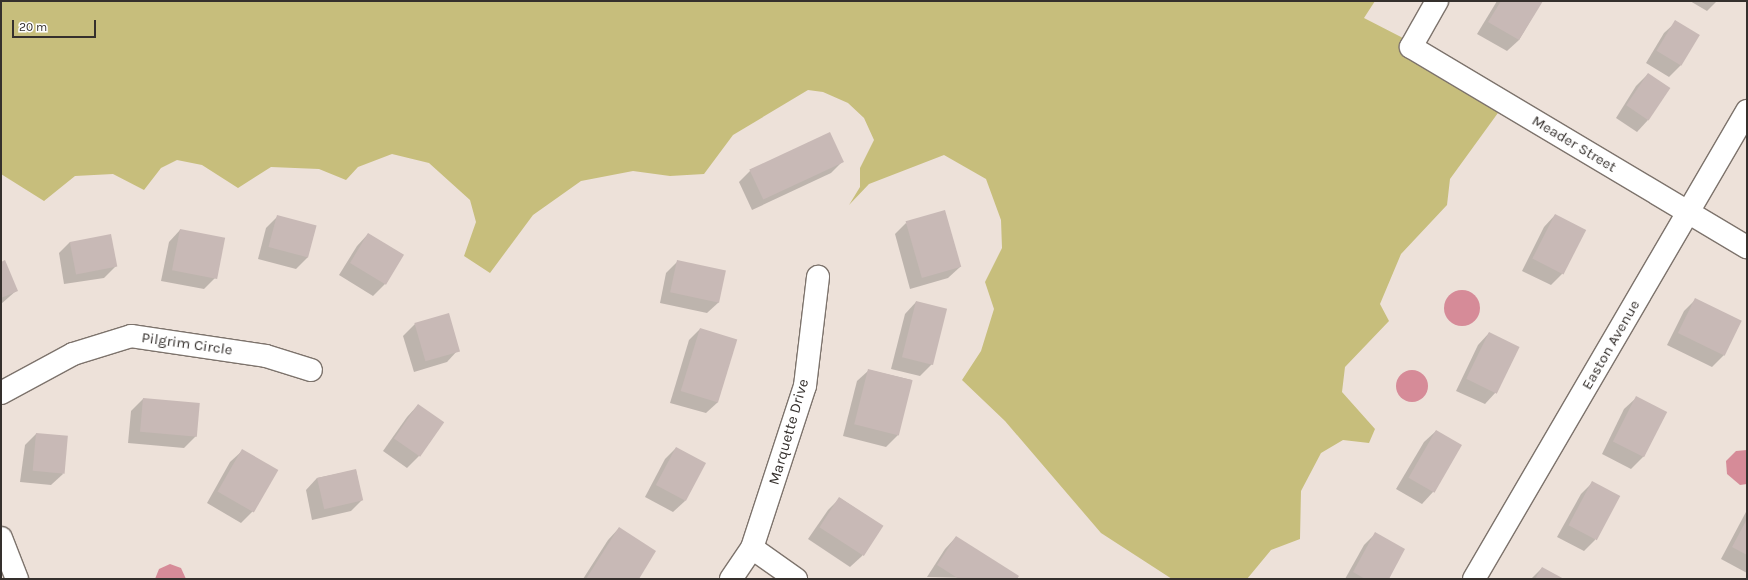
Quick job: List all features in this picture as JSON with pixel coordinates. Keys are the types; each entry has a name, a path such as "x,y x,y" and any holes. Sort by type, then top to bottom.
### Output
{"street":[{"name":"Meader Street","path":"1437,1 1411,47 1747,247"},
{"name":"Easton Avenue","path":"1474,579 1747,111"},
{"name":"Marquette Drive","path":"731,579 752,548 805,386 818,277"},
{"name":"Pilgrim Circle","path":"1,393 73,354 131,336 266,356 311,370"},
{"path":"1,538 17,579"},
{"path":"752,548 796,579"}],"shaded area":[{"path":"1,1 1375,1 1364,18 1401,37 1503,106 1450,179 1447,205 1401,254 1380,304 1389,321 1345,367 1342,392 1375,429 1369,443 1343,440 1321,453 1301,491 1300,539 1271,550 1247,579 1172,579 1101,533 1005,421 962,380 981,351 994,309 985,282 1002,248 1001,220 986,179 944,155 869,184 849,205 860,187 860,168 874,140 864,118 848,103 823,92 808,90 733,135 704,174 670,176 633,171 581,181 533,215 490,273 464,256 476,222 470,200 429,163 392,154 358,167 346,180 319,169 271,167 238,188 202,165 177,160 161,168 144,190 113,174 75,176 44,201 1,174"},
{"path":"1462,290 1475,295 1480,308 1475,321 1462,326 1449,321 1444,308 1449,295"},
{"path":"1409,370 1415,370 1425,377 1428,386 1427,392 1421,399 1415,402 1409,402 1399,395 1396,389 1396,383 1403,373"},
{"path":"1747,450 1747,484 1740,485 1727,474 1726,461 1736,451"},
{"path":"170,564 181,568 186,579 155,579 159,569"}],"building":[{"path":"1501,1 1543,1 1519,40 1488,22"},
{"path":"1675,20 1700,35 1681,66 1656,51"},
{"path":"1648,73 1670,88 1649,120 1626,105"},
{"path":"830,132 844,162 763,200 749,170"},
{"path":"945,210 961,267 922,278 906,221"},
{"path":"1555,214 1586,230 1563,274 1532,259"},
{"path":"277,215 317,226 308,257 268,247"},
{"path":"180,229 225,238 217,279 172,270"},
{"path":"368,233 404,255 386,285 350,263"},
{"path":"111,234 117,266 76,274 70,242"},
{"path":"5,260 18,291 1,298 1,262"},
{"path":"677,260 726,270 719,303 670,292"},
{"path":"1695,298 1742,321 1725,356 1678,333"},
{"path":"916,301 947,309 933,365 902,357"},
{"path":"449,313 460,351 425,361 414,323"},
{"path":"700,328 737,339 718,403 681,391"},
{"path":"1489,332 1520,347 1497,394 1466,379"},
{"path":"868,369 913,380 899,435 854,424"},
{"path":"1636,396 1667,412 1644,457 1613,441"},
{"path":"143,398 200,403 197,437 140,432"},
{"path":"418,404 444,422 420,457 394,438"},
{"path":"1436,430 1462,445 1434,493 1408,478"},
{"path":"36,433 68,436 65,474 33,471"},
{"path":"676,447 706,463 686,501 656,485"},
{"path":"242,449 278,470 254,512 217,491"},
{"path":"356,469 363,500 324,509 317,478"},
{"path":"1592,481 1620,496 1597,540 1569,525"},
{"path":"839,497 883,526 864,556 819,527"},
{"path":"1747,519 1747,555 1732,547"},
{"path":"619,527 656,551 639,579 586,579"},
{"path":"1375,532 1405,549 1389,579 1365,579 1353,572"},
{"path":"956,536 1019,576 1017,579 959,579 937,565"},
{"path":"1542,567 1564,579 1535,579"}]}
